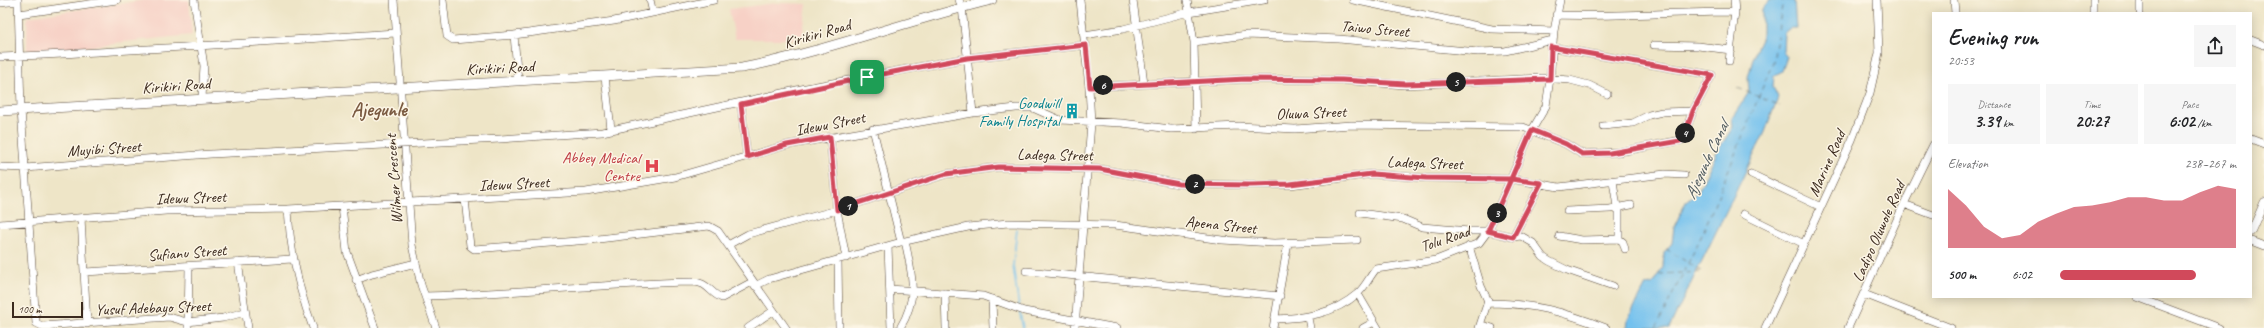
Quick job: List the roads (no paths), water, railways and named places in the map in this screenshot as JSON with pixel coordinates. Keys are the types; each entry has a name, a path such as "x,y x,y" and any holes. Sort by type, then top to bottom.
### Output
{"main road":[{"name":"Kirikiri Road","path":"0,111 518,80 605,77 720,70 762,64 961,4 992,0"}],"street":[{"path":"0,3 18,0 21,110 29,222"},
{"path":"18,14 117,0"},
{"path":"194,0 204,66 202,98"},
{"name":"Wilmer Crescent","path":"394,0 399,88 406,144 408,203 416,263 436,328"},
{"path":"444,0 447,36 449,39 514,35 614,21 714,0"},
{"path":"650,0 653,13"},
{"path":"1075,325 1080,276 1086,169 1091,123 1090,87 1080,0"},
{"path":"1133,0 1138,25 1144,83"},
{"path":"1187,0 1194,42 1196,129"},
{"path":"1084,35 1138,25 1189,12 1264,0"},
{"path":"1353,0 1492,29 1554,31"},
{"name":"Tolu Road","path":"1276,319 1308,318 1330,310 1358,294 1376,269 1436,260 1479,243 1488,231 1532,130 1546,106 1550,79 1552,44 1556,15 1560,0"},
{"path":"1729,61 1736,12 1734,0"},
{"name":"Marine Road","path":"1765,328 1852,140 1870,94 1879,53 1877,0"},
{"path":"1954,0 1955,12"},
{"path":"2093,0 2093,12"},
{"path":"2140,0 2140,12"},
{"path":"961,4 973,112"},
{"path":"1556,15 1603,17 1678,12 1736,12"},
{"path":"0,57 52,56 396,33"},
{"path":"514,35 518,80"},
{"name":"Taiwo Street","path":"1194,42 1247,35 1339,39 1478,52 1505,51 1552,44"},
{"path":"2252,40 2264,45"},
{"path":"1552,44 1711,74 1693,111 1649,114 1633,123 1603,126"},
{"name":"Muyibi Street","path":"0,167 25,168 211,154 566,135 612,129 741,104 806,88 967,58 1086,45"},
{"path":"1654,45 1698,46 1731,50"},
{"path":"605,77 612,129"},
{"path":"1090,87 1144,83 1246,79 1334,80 1405,84 1550,79 1570,80 1589,85 1607,94"},
{"path":"741,104 747,157"},
{"name":"Idewu Street","path":"0,224 166,211 288,209 586,192 650,183 704,170 787,145 973,112 1033,108 1044,112 1052,118 1091,123"},
{"name":"Oluwa Street","path":"1091,123 1122,123 1171,129 1239,126 1295,129 1350,125 1503,126 1532,130 1566,144 1582,154 1610,153 1682,140 1693,111"},
{"path":"873,129 914,290 904,321 900,328"},
{"path":"830,137 837,210 846,258"},
{"path":"2252,139 2264,144"},
{"name":"Ladipo Oluwole Road","path":"1848,328 1904,204 1932,147"},
{"name":"Ladega Street","path":"728,245 748,234 837,210 890,191 946,174 999,167 1100,169 1179,184 1250,185 1290,184 1372,174 1426,178 1511,179 1559,187 1665,174 1684,175"},
{"path":"1751,174 1821,207"},
{"path":"1613,181 1618,207 1619,239"},
{"path":"1513,237 1541,183"},
{"path":"466,199 470,246 474,249 590,240 704,226 714,228 728,245 786,328"},
{"path":"2252,230 2264,202"},
{"path":"1904,204 1932,216"},
{"path":"1567,211 1631,205"},
{"path":"342,206 347,252 356,280 375,328"},
{"path":"288,209 292,259 299,290 313,328"},
{"path":"1360,213 1403,219 1422,227 1488,231 1513,237 1521,236 1534,243 1543,257 1567,270 1613,286"},
{"path":"1743,214 1804,244"},
{"path":"81,218 87,324"},
{"name":"Yusuf Adebayo Street","path":"29,222 32,281 38,325 87,324 169,317 188,325 245,312"},
{"name":"Apena Street","path":"425,296 534,291 612,284 692,282 705,284 717,296 722,298 754,284 903,242 968,227 1008,223 1083,223 1115,225 1222,240 1288,243 1357,240"},
{"path":"1559,236 1582,240 1619,239 1623,242 1626,249"},
{"path":"2252,241 2264,246"},
{"path":"1273,328 1276,319 1288,243"},
{"path":"888,246 890,328"},
{"path":"1469,246 1488,303 1480,326 1492,328"},
{"name":"Sufianu Street","path":"84,272 189,267 292,259"},
{"path":"838,261 839,328"},
{"path":"238,262 248,328"},
{"path":"356,280 372,274 416,263"},
{"path":"188,325 189,267"},
{"path":"1026,271 1280,296"},
{"path":"890,289 992,298 1024,311 1075,325 1117,328"},
{"path":"945,293 946,328"},
{"path":"1358,294 1376,325 1363,328"},
{"path":"1864,294 1951,328"},
{"path":"992,298 993,328"},
{"path":"2140,298 2219,328"},
{"path":"1488,303 1517,303 1542,307 1606,328"},
{"path":"748,328 773,311"},
{"path":"1308,318 1310,328"}],"water":[{"path":"1769,0 1794,0 1796,28 1790,28 1784,33 1783,52 1787,57 1782,71 1774,76 1773,87 1778,97 1765,132 1669,328 1627,328 1628,319 1646,285 1652,284 1663,267 1664,253 1672,243 1674,227 1687,200 1698,192 1718,150 1733,127 1732,118 1749,92 1748,77 1755,52 1762,37 1762,10"}],"waterway":[{"path":"1017,229 1013,266 1019,307"},
{"path":"1020,313 1023,328"}],"place":[{"name":"Goodwill Family Hospital","path":"1072,111"},
{"name":"Abbey Medical Centre","path":"652,166"}],"district":[{"name":"Ajegunle","path":"379,109"}],"water label":[{"name":"Ajegunle Canal","path":"1706,160"}]}
